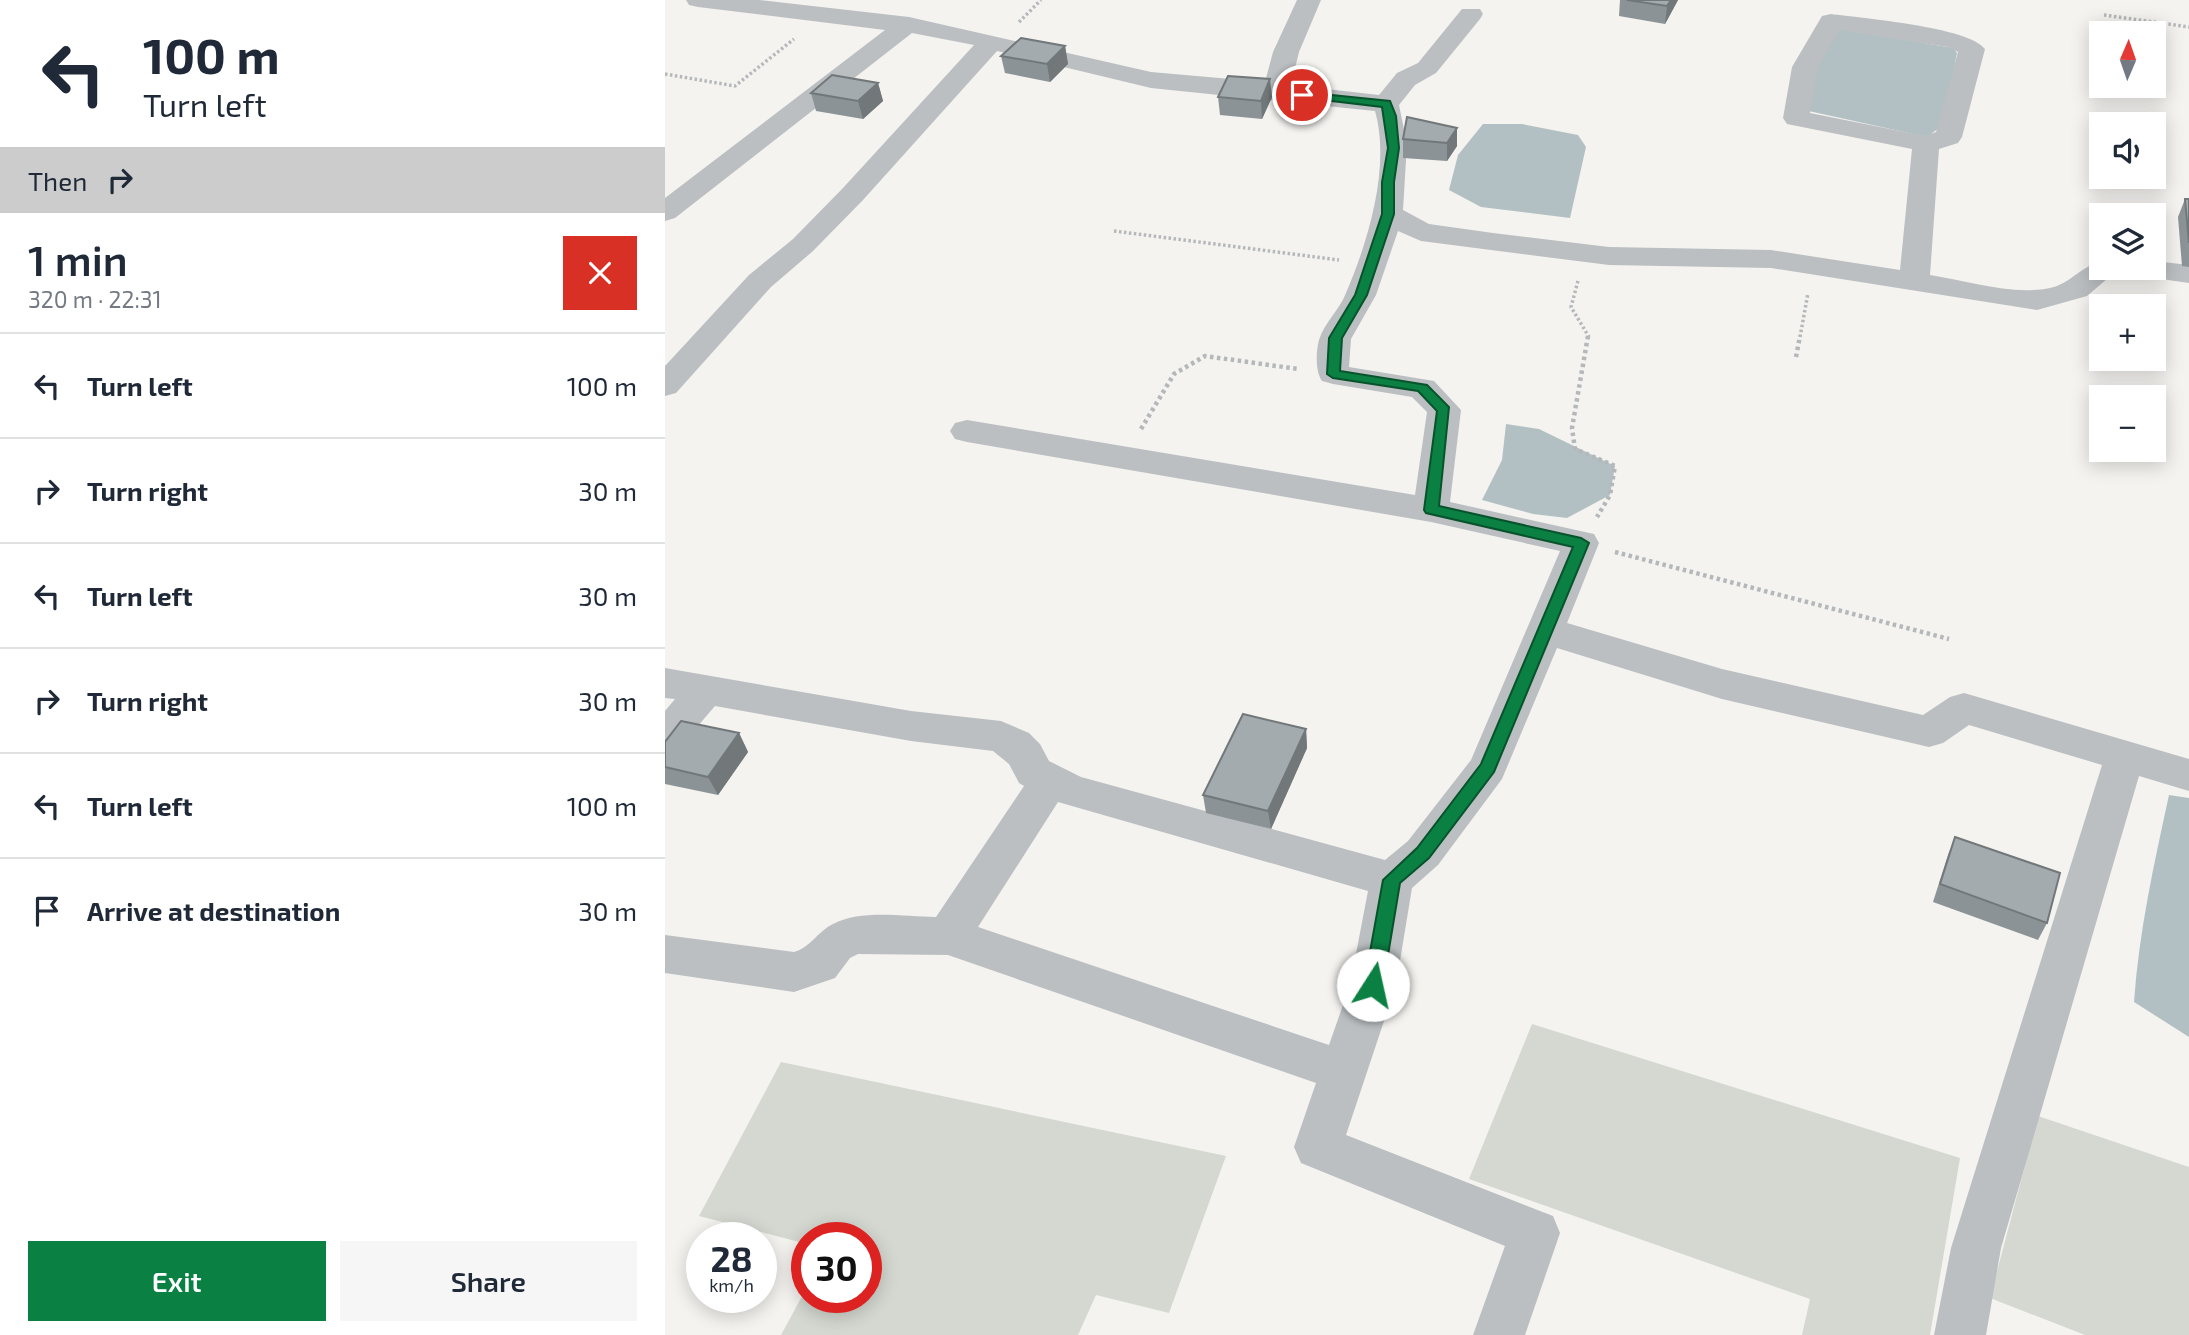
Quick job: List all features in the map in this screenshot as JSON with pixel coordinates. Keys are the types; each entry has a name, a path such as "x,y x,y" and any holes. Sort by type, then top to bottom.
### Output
{"street":[{"path":"698,0 831,8 992,41 1050,58 1151,80 1386,104"},
{"path":"1276,91 1286,52 1309,0"},
{"path":"1823,10 1955,40 1972,49 1948,137 1926,144 1796,118 1805,67 1823,10"},
{"path":"1386,104 1406,79 1427,68 1471,14"},
{"path":"665,212 909,24"},
{"path":"665,386 760,281 803,245 853,194 992,41"},
{"path":"1386,104 1391,116 1394,148 1388,182 1388,214 1361,295 1335,338 1333,374 1422,388 1444,410 1431,510"},
{"path":"1914,281 1926,144"},
{"path":"1388,214 1421,232 1585,253 1771,259 2037,301 2076,289 2089,278"},
{"path":"2166,271 2189,274"},
{"path":"967,430 1431,510 1581,543 1488,768 1423,853 1392,880 1373,985 1318,1147 1535,1233 1499,1335"},
{"path":"1543,630 1722,684 1929,732 1964,708 2189,775"},
{"path":"665,683 911,726 1001,736 1015,744 1026,755 1033,772 1071,790 1392,880"},
{"path":"665,737 705,692"},
{"path":"1960,1335 1976,1248 2125,756"},
{"path":"948,936 1050,780"},
{"path":"665,954 794,972 819,964 834,945 852,935 948,936 1343,1071"}],"path":[{"path":"665,74 735,86 831,8"},
{"path":"2104,15 2189,27"},
{"path":"1114,231 1371,264"},
{"path":"1585,253 1571,307 1589,338 1572,428 1576,449 1615,466 1610,495"},
{"path":"1796,358 1813,265"},
{"path":"1126,456 1174,374 1205,356 1333,374"},
{"path":"1581,543 1949,639"}],"shaded area":[{"path":"1832,27 1953,48 1957,53 1943,125 1927,137 1804,110 1806,87"},
{"path":"1483,124 1522,124 1578,135 1586,147 1570,218 1481,207 1449,190 1458,155"},
{"path":"1506,424 1539,429 1615,466 1610,495 1567,518 1533,514 1482,500 1502,460"},
{"path":"2169,795 2189,798 2189,1037 2134,1002 2143,923"},
{"path":"1532,1024 1960,1158 1930,1335 1802,1335 1810,1299 1469,1179"},
{"path":"781,1062 1226,1156 1169,1313 1096,1295 1078,1335 781,1335 793,1313 882,1313 882,1222 791,1222 791,1240 777,1236 777,1222 722,1222 699,1216"},
{"path":"2038,1116 2189,1167 2189,1335 2085,1335 1990,1298"}],"building":[{"path":"1627,0 1671,0 1667,6"},
{"path":"1021,38 1065,46 1047,64 1001,56"},
{"path":"832,75 878,83 858,101 811,93"},
{"path":"1228,76 1270,79 1261,101 1218,97"},
{"path":"1407,117 1457,128 1447,143 1403,139"},
{"path":"2185,199 2189,199 2189,243"},
{"path":"1243,714 1306,729 1268,811 1203,795"},
{"path":"681,721 739,733 708,777 665,767 665,742"},
{"path":"1955,837 2060,873 2047,923 1940,884"}],"route":[{"path":"1302,95 1386,104 1391,116 1394,148 1388,182 1388,214 1361,295 1335,338 1333,374 1422,388 1444,410 1431,510 1581,543 1488,768 1423,853 1392,880 1373,985"}]}
